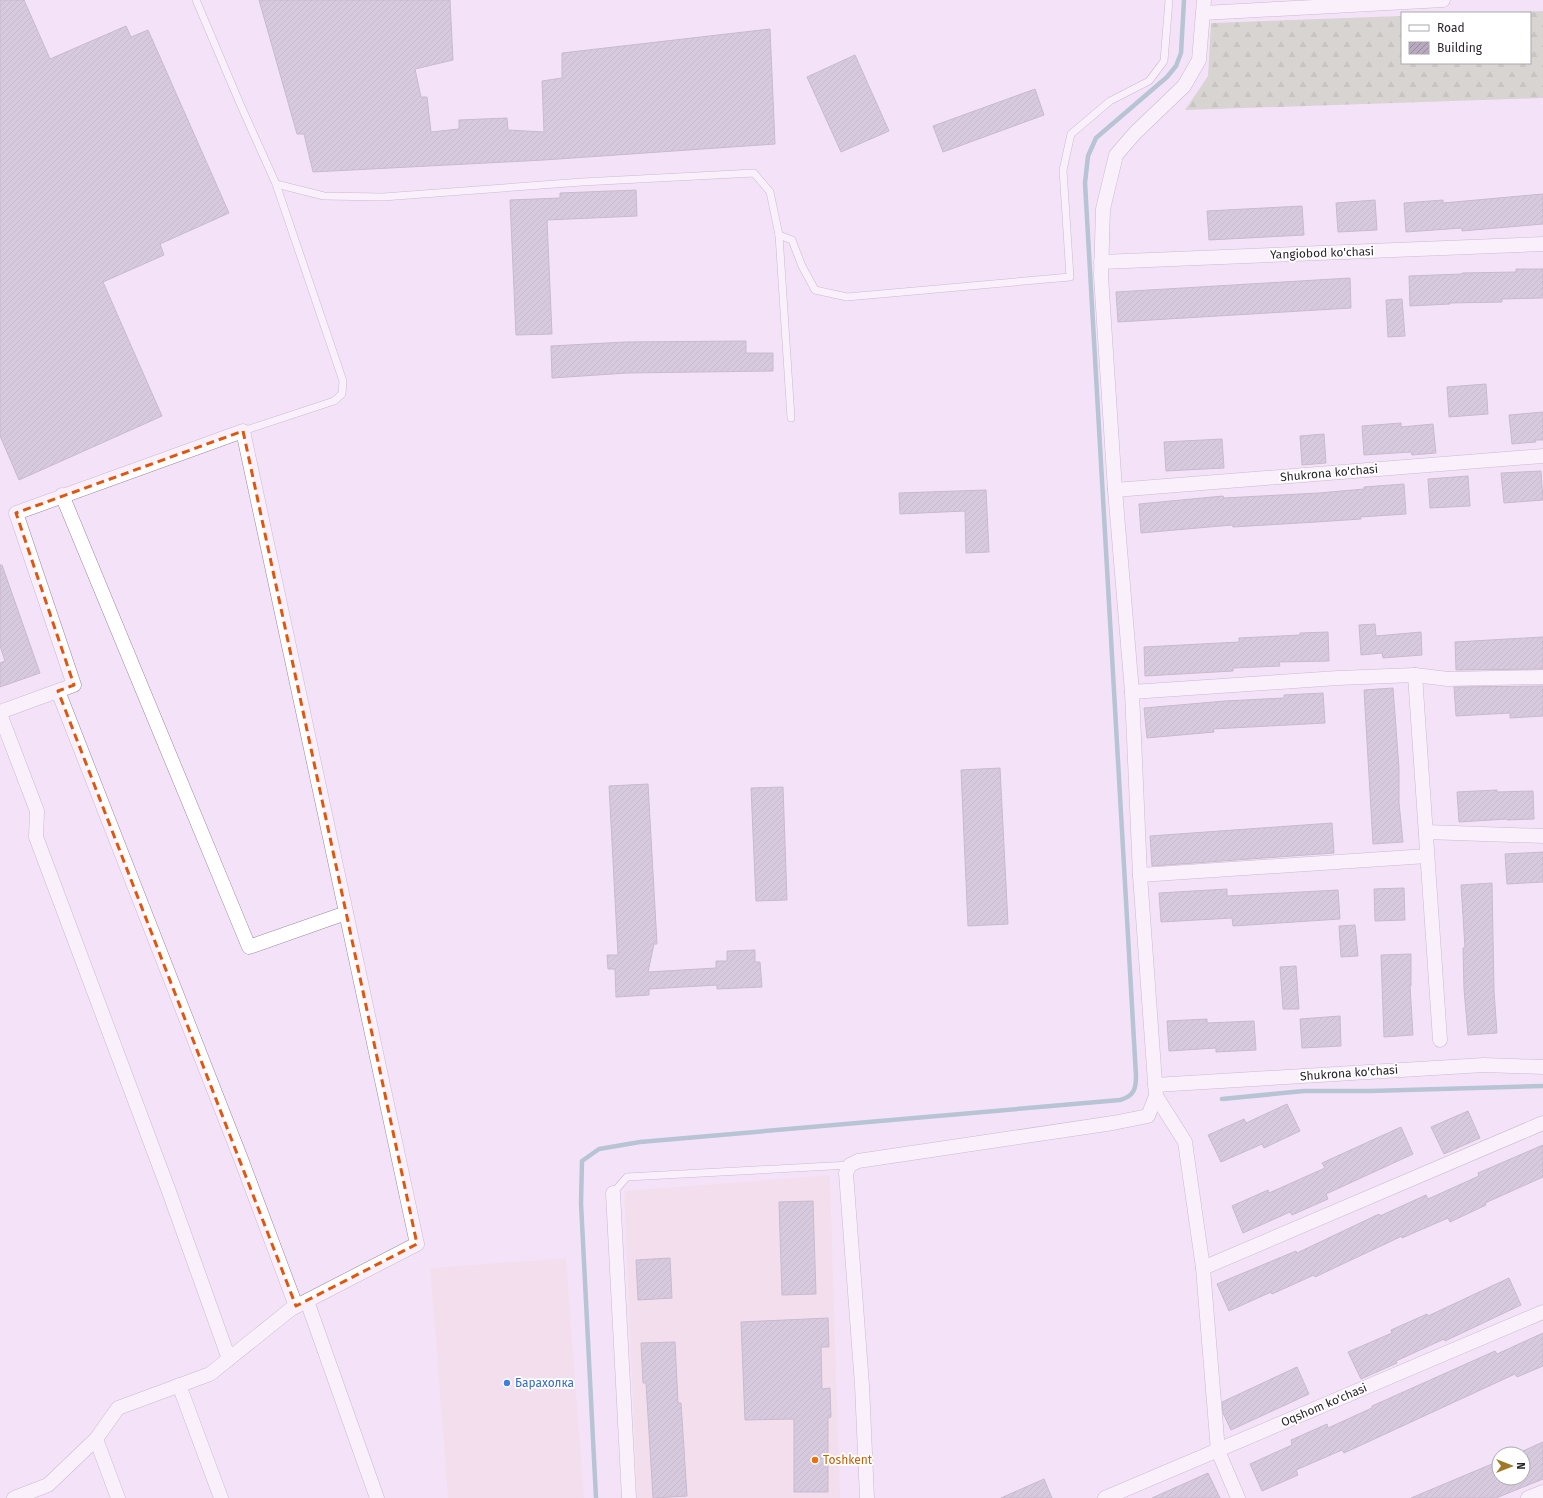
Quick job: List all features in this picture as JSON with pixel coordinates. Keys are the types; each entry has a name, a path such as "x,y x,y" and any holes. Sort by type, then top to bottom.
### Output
{"street":[{"path":"867,1498 862,1385 846,1173 850,1165 858,1162 1113,1123 1148,1116 1156,1091 1140,876 1132,692 1115,490 1102,262 1103,209 1116,155 1135,133 1184,86 1199,60 1203,6 1443,0"},
{"name":"Yangiobod ko'chasi","path":"1102,262 1543,244"},
{"path":"14,1498 48,1485 96,1440 118,1408 210,1374 229,1359 291,1309 417,1244 243,431 62,495 16,513 74,685 0,713 37,811 36,836 167,1186 229,1359"},
{"name":"Shukrona ko'chasi","path":"1115,490 1543,456"},
{"path":"62,495 249,948 346,913"},
{"path":"1132,692 1338,678 1415,675 1448,679 1543,677"},
{"path":"1415,675 1440,1040"},
{"path":"58,691 238,1152 302,1303 377,1498"},
{"path":"1426,832 1543,836"},
{"path":"1140,876 1427,856"},
{"name":"Shukrona ko'chasi","path":"1156,1091 1484,1065 1543,1067"},
{"path":"1156,1091 1185,1142 1203,1268 1218,1451 1238,1498"},
{"path":"1203,1268 1543,1123"},
{"path":"613,1193 629,1498"},
{"name":"Oqshom ko'chasi","path":"1105,1498 1543,1312"},
{"path":"180,1385 221,1498"},
{"path":"96,1440 118,1498"},
{"path":"1528,1498 1543,1492"}],"lane":[{"path":"196,0 276,184 343,381 342,394 334,401 243,431"},
{"path":"779,235 792,240 802,266 815,290 847,297 1070,277 1063,170 1071,134 1110,101 1149,81 1164,60 1169,0"},
{"path":"276,184 324,196 383,197 582,182 754,173 770,192 779,235 791,418"},
{"path":"613,1193 627,1177 850,1165"}],"highlighted area":[{"path":"243,431 417,1244 296,1306 58,691 74,685 16,513"}],"shaded area":[{"path":"830,1175 840,1498 637,1498 624,1191"},
{"name":"Барахолка","path":"566,1258 584,1498 448,1498 430,1268"}],"green space":[{"path":"1543,11 1543,98 1185,110 1208,76 1211,23 1401,16 1401,64 1531,64 1531,12 1516,12"}],"building":[{"path":"0,0 24,0 50,59 126,26 131,37 148,30 229,213 160,244 164,255 103,282 162,416 19,480 0,436"},
{"path":"259,0 450,0 453,60 415,69 421,97 427,97 431,132 459,129 459,120 507,118 508,130 544,132 542,81 562,78 562,53 770,29 775,144 544,160 313,172 304,134 297,134"},
{"path":"855,55 889,131 841,152 807,77"},
{"path":"1035,89 1044,115 943,152 933,126"},
{"path":"636,190 637,216 547,220 552,334 516,335 510,200 560,198 560,193"},
{"path":"1543,194 1543,224 1462,231 1462,228 1406,232 1404,203 1443,200 1443,203"},
{"path":"1375,200 1377,230 1338,232 1336,203"},
{"path":"1302,206 1304,235 1209,240 1207,211"},
{"path":"1516,269 1543,269 1543,298 1502,299 1502,302 1450,303 1410,306 1409,276 1516,272"},
{"path":"1350,278 1351,308 1118,322 1116,292"},
{"path":"1402,299 1405,336 1388,337 1386,300"},
{"path":"746,341 746,353 773,353 773,371 627,373 552,378 551,346 625,342"},
{"path":"1486,384 1488,414 1449,417 1447,387"},
{"path":"1543,412 1543,440 1512,444 1509,415"},
{"path":"1401,423 1401,427 1433,424 1436,453 1412,455 1411,452 1364,455 1362,426"},
{"path":"1324,434 1326,463 1302,465 1300,436"},
{"path":"1222,439 1224,468 1166,471 1164,442"},
{"path":"1541,471 1543,500 1504,503 1501,473"},
{"path":"1468,476 1470,506 1430,508 1428,479"},
{"path":"1404,484 1406,514 1360,517 1361,519 1233,527 1232,525 1141,533 1139,504 1223,496 1224,498 1319,493 1364,489 1364,487"},
{"path":"986,490 989,552 966,553 965,511 900,514 899,493"},
{"path":"0,565 2,565 40,673 0,687 0,663 5,661 0,646"},
{"path":"1375,624 1376,636 1421,632 1422,655 1383,658 1382,653 1361,655 1359,625"},
{"path":"1328,632 1329,661 1279,662 1280,666 1233,668 1233,671 1145,676 1144,647 1239,642 1239,638"},
{"path":"1543,637 1543,669 1456,670 1455,642"},
{"path":"1543,686 1543,716 1510,718 1510,713 1456,716 1454,687"},
{"path":"1393,688 1399,768 1399,803 1403,842 1373,844 1364,690"},
{"path":"1323,693 1325,723 1213,729 1214,732 1147,738 1144,708 1225,701 1284,698 1284,695"},
{"path":"1000,768 1008,924 968,926 961,770"},
{"path":"648,784 657,944 654,944 648,972 716,968 716,961 727,961 727,951 755,950 755,962 760,962 762,987 717,989 717,985 649,989 649,995 616,997 615,969 608,969 607,955 618,955 609,786"},
{"path":"783,787 787,900 756,901 751,788"},
{"path":"1497,790 1497,792 1533,791 1534,819 1459,822 1457,792"},
{"path":"1332,823 1334,853 1152,866 1150,836"},
{"path":"1543,852 1543,882 1507,884 1505,854"},
{"path":"1492,883 1494,991 1497,1033 1468,1035 1464,989 1463,948 1465,948 1461,885"},
{"path":"1404,888 1405,920 1375,921 1374,889"},
{"path":"1227,889 1227,896 1338,890 1340,919 1233,926 1232,918 1161,922 1159,893"},
{"path":"1355,925 1358,956 1341,957 1339,926"},
{"path":"1411,954 1410,986 1413,1035 1384,1037 1381,955"},
{"path":"1296,966 1299,1009 1283,1009 1280,967"},
{"path":"1340,1016 1341,1046 1302,1048 1300,1019"},
{"path":"1207,1019 1207,1023 1254,1021 1256,1050 1216,1052 1216,1048 1169,1051 1167,1021"},
{"path":"1287,1104 1300,1131 1264,1148 1262,1144 1221,1162 1208,1135 1244,1119 1246,1123"},
{"path":"1468,1111 1480,1138 1444,1154 1431,1127"},
{"path":"1401,1127 1413,1154 1326,1194 1328,1199 1292,1215 1290,1212 1243,1233 1232,1206 1268,1190 1269,1193 1325,1168 1322,1163"},
{"path":"1543,1145 1543,1177 1485,1203 1486,1205 1450,1222 1448,1218 1402,1238 1402,1236 1315,1277 1314,1275 1272,1294 1271,1292 1229,1311 1217,1284 1296,1251 1297,1253 1379,1214 1380,1216 1426,1195 1428,1199 1479,1176 1478,1173"},
{"path":"813,1201 816,1294 782,1295 779,1202"},
{"path":"670,1258 672,1298 638,1300 636,1260"},
{"path":"1509,1278 1521,1305 1445,1341 1444,1339 1396,1361 1397,1363 1361,1379 1348,1352 1392,1333 1391,1330 1427,1314 1428,1316"},
{"path":"828,1318 829,1347 821,1347 822,1389 830,1388 831,1417 828,1418 828,1492 794,1492 794,1419 745,1420 741,1322"},
{"path":"1543,1333 1543,1366 1517,1377 1515,1374 1344,1453 1342,1450 1296,1470 1298,1475 1262,1491 1250,1464 1292,1445 1291,1440 1327,1424 1328,1428 1372,1408 1372,1406 1495,1351 1497,1354"},
{"path":"675,1342 678,1403 681,1403 687,1496 653,1498 646,1383 643,1383 641,1343"},
{"path":"1297,1367 1309,1394 1231,1430 1223,1413 1222,1402"},
{"path":"1543,1442 1543,1479 1531,1484 1531,1447"},
{"path":"1491,1464 1491,1486 1526,1486 1496,1498 1411,1498"},
{"path":"1208,1473 1220,1498 1152,1498"},
{"path":"1044,1479 1052,1498 1001,1498"}],"waterway":[{"path":"596,1498 581,1203 582,1161 599,1149 640,1142 1120,1100 1131,1094 1135,1088 1136,1076 1085,183 1088,156 1096,138 1167,77 1176,66 1181,53 1184,0"},
{"path":"1222,1099 1304,1091 1371,1091 1543,1086"}],"place":[{"name":"Барахолка","path":"507,1383"},
{"name":"Toshkent","path":"815,1460"}]}
